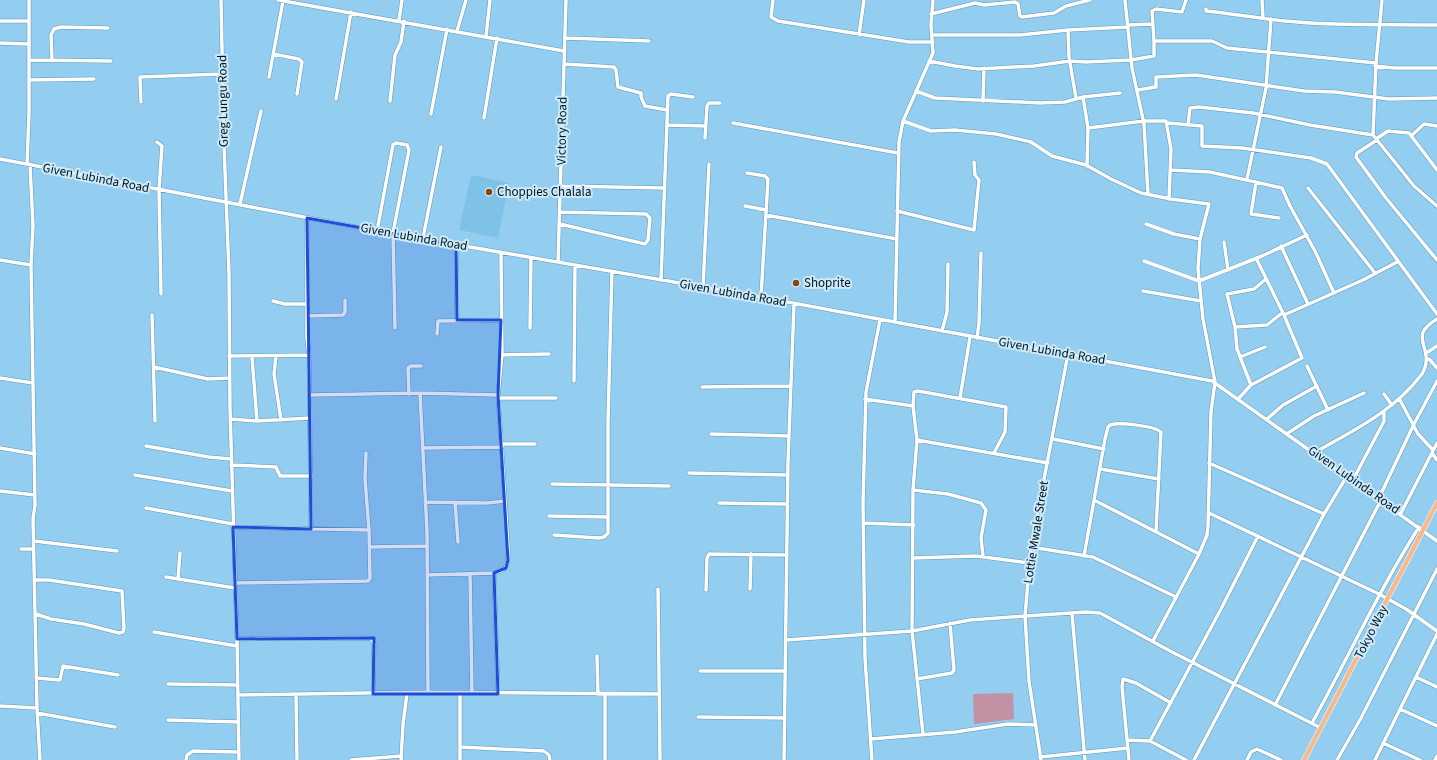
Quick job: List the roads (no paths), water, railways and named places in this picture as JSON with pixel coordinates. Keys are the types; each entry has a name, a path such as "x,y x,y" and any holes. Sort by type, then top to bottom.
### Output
{"main road":[{"name":"Tokyo Way","path":"1304,760 1388,599 1421,528 1437,504"}],"street":[{"path":"29,0 28,164 32,226 31,265 35,454 34,580 36,614 37,713 40,760"},
{"name":"Greg Lungu Road","path":"221,0 222,74 230,292 229,378 237,639 238,760"},
{"path":"278,0 399,20 564,51"},
{"path":"399,20 402,0"},
{"path":"457,31 466,0"},
{"path":"486,36 490,0"},
{"name":"Victory Road","path":"558,262 566,0"},
{"path":"773,0 771,17 775,20 909,42 933,42"},
{"path":"859,35 864,0"},
{"path":"895,322 898,153 903,121 932,53 933,42 931,14 933,0"},
{"path":"931,14 975,3 984,5 1019,1 1020,16 1022,17 1054,13 1066,6 1090,0"},
{"path":"1125,0 1131,60 1144,122 1148,194"},
{"path":"929,61 955,66 984,68 1034,66 1070,61 1131,60 1154,56 1152,24 1153,10 1182,12 1186,0"},
{"path":"1262,0 1263,18"},
{"path":"1373,135 1375,65 1382,0"},
{"path":"269,77 283,1"},
{"path":"1206,9 1206,11 1271,19 1345,25 1379,23 1437,25"},
{"path":"336,99 351,12"},
{"path":"1247,179 1266,86 1271,19"},
{"path":"0,21 29,21"},
{"path":"390,101 395,55 401,42 404,21"},
{"path":"932,35 1020,35 1152,24"},
{"path":"52,60 51,35 54,29 108,28"},
{"path":"431,114 447,29"},
{"path":"1068,30 1070,61 1076,98"},
{"path":"484,118 497,38"},
{"path":"565,38 649,41"},
{"path":"1154,41 1212,41 1227,48 1394,68 1437,68"},
{"path":"0,43 28,44"},
{"path":"273,54 299,59 302,62 297,94"},
{"path":"29,60 111,60"},
{"path":"564,64 614,67 616,70 618,87 641,93 645,106 667,110"},
{"path":"983,101 984,68"},
{"path":"141,102 140,77 222,74"},
{"path":"1138,90 1156,87 1156,78 1181,74 1304,91 1335,92 1396,99 1437,98"},
{"path":"29,80 94,79"},
{"path":"916,91 935,98 1054,103 1069,102 1076,98 1120,93"},
{"path":"662,280 667,110 669,94 693,97"},
{"path":"1083,97 1088,128 1088,166"},
{"path":"706,138 708,104 720,103"},
{"path":"1188,125 1192,107 1260,116 1373,135 1414,186 1437,206"},
{"path":"240,204 261,111"},
{"path":"1088,128 1164,120 1168,123 1203,126 1202,146 1253,150 1311,158 1328,165 1437,314"},
{"path":"903,121 931,131 955,130 996,134 1029,141 1052,156 1088,166 1111,180 1141,193 1168,199 1209,204 1200,239 1199,281 1215,382 1211,412 1209,513 1207,535 1199,554 1153,641"},
{"path":"733,123 898,153"},
{"path":"1168,123 1171,148 1171,170 1168,199"},
{"path":"667,124 706,126"},
{"path":"1411,136 1424,124 1437,126"},
{"path":"1437,170 1411,136 1407,133 1388,130 1357,153 1356,157 1386,198 1437,260"},
{"path":"156,142 162,146 159,190 162,294"},
{"path":"377,231 393,145 396,143 407,145 409,150 393,233 395,328"},
{"path":"422,238 441,147"},
{"name":"Given Lubinda Road","path":"0,159 377,231 662,280 1215,382 1421,528 1437,541"},
{"path":"897,211 974,230 978,180 975,175 974,162"},
{"path":"703,288 709,164"},
{"path":"1171,170 1204,172 1247,179 1281,187 1284,190 1290,206 1307,234 1334,293"},
{"path":"747,173 765,176 768,178 760,298"},
{"path":"1256,182 1251,214 1279,218"},
{"path":"561,186 665,188"},
{"path":"1308,188 1375,273"},
{"path":"745,206 766,210"},
{"path":"560,212 646,214 650,218 648,240 645,244 560,224"},
{"path":"766,215 897,239"},
{"path":"307,218 307,316 310,395 311,529"},
{"path":"1146,224 1174,234 1200,239"},
{"path":"1144,261 1199,281 1256,258 1307,234"},
{"path":"1224,242 1228,270"},
{"path":"456,245 457,320"},
{"path":"1281,246 1308,304"},
{"path":"426,575 494,573 504,570 508,565 498,396 502,355 501,253"},
{"path":"977,338 982,253"},
{"path":"530,328 531,258"},
{"path":"1239,398 1251,386 1302,358 1256,258"},
{"path":"0,260 31,265"},
{"path":"1235,327 1267,325 1283,314 1334,293 1398,262"},
{"path":"942,332 947,312 948,264"},
{"path":"574,382 575,265"},
{"path":"554,535 604,537 608,533 612,271"},
{"path":"1251,386 1240,357 1227,294 1254,289 1266,280"},
{"path":"1143,291 1201,301"},
{"path":"307,316 343,315 345,312 344,300"},
{"path":"273,301 285,304 307,304"},
{"path":"784,760 787,504 794,304"},
{"path":"152,315 155,420"},
{"path":"1314,453 1384,412 1400,400 1424,370 1429,359 1423,335 1427,326 1437,319"},
{"path":"437,334 438,321 501,320"},
{"path":"872,760 864,634 863,523 866,399 880,320"},
{"path":"960,398 970,336"},
{"path":"1428,352 1437,346"},
{"path":"1240,357 1265,348"},
{"path":"502,355 549,354"},
{"name":"Lottie Mwale Street","path":"1040,758 1029,681 1025,616 1031,547 1068,354"},
{"path":"229,356 252,357 309,355"},
{"path":"276,356 274,374 281,420"},
{"path":"252,357 257,421"},
{"path":"1429,359 1437,368"},
{"path":"409,394 408,368 411,366 420,366"},
{"path":"1307,366 1328,410"},
{"path":"154,367 208,379 229,378"},
{"path":"0,378 34,383"},
{"path":"1275,705 1380,499 1414,424 1437,381"},
{"path":"702,387 790,386"},
{"path":"1267,419 1283,405 1317,386"},
{"path":"923,734 912,631 914,558 913,490 917,440 913,406 914,394 917,391 1006,407 1005,432 994,453"},
{"path":"310,395 420,393 556,398"},
{"path":"420,393 425,502 428,692"},
{"path":"1288,433 1314,416 1364,393"},
{"path":"1384,394 1392,405"},
{"path":"866,399 913,406"},
{"path":"1400,400 1418,434 1433,452 1437,460"},
{"path":"1353,480 1382,425 1384,412"},
{"path":"230,419 257,421 310,418"},
{"path":"1084,556 1108,427 1110,425 1130,425 1158,430 1161,432 1162,438 1156,531"},
{"path":"712,434 789,436"},
{"path":"1053,438 1104,449"},
{"path":"917,440 1048,463"},
{"path":"1401,514 1437,443"},
{"path":"422,448 535,444"},
{"path":"146,446 231,460"},
{"path":"0,448 35,454"},
{"path":"166,576 178,579 235,585 368,581 370,578 370,547 365,489 366,453"},
{"path":"1209,463 1324,514"},
{"path":"231,465 274,466 277,468 280,476 311,476"},
{"path":"1100,469 1159,479"},
{"path":"689,473 788,475"},
{"path":"135,475 232,491"},
{"path":"1194,760 1324,514 1347,476"},
{"path":"552,484 669,486"},
{"path":"913,490 948,494 981,503 986,510 981,538 982,556"},
{"path":"0,491 35,495"},
{"path":"1094,500 1199,554"},
{"path":"425,502 488,503 505,501"},
{"path":"455,502 458,542"},
{"path":"719,503 787,504"},
{"path":"146,508 233,526 369,530"},
{"path":"1209,513 1379,594 1414,614 1437,631"},
{"path":"549,516 608,517"},
{"path":"863,523 914,525"},
{"path":"1312,723 1379,594 1421,528"},
{"path":"1150,741 1193,663 1258,536"},
{"path":"34,541 117,552"},
{"path":"370,547 426,546"},
{"path":"1031,547 1084,556 1112,565 1176,597"},
{"path":"21,549 34,549"},
{"path":"178,579 180,553"},
{"path":"706,590 707,558 709,554 787,555"},
{"path":"750,554 750,589"},
{"path":"914,558 982,556 1029,562"},
{"path":"1337,760 1361,718 1437,569"},
{"path":"494,573 498,694"},
{"path":"470,574 472,693"},
{"path":"34,580 50,580 122,591 124,628 123,632 119,633 84,624 51,619 36,614"},
{"path":"658,589 660,760"},
{"path":"786,640 912,631 950,623 1025,616 1100,613 1193,663 1321,728"},
{"path":"1072,614 1085,760"},
{"path":"917,680 952,673 954,670 950,623"},
{"path":"154,632 237,646"},
{"path":"1375,760 1437,634"},
{"path":"237,639 372,639 374,644 373,694"},
{"path":"1351,650 1359,655"},
{"path":"597,656 598,694"},
{"path":"36,678 60,680 64,666 118,675"},
{"path":"700,671 785,671"},
{"path":"1416,677 1437,687"},
{"path":"1129,760 1122,687 1123,679 1136,683 1171,703"},
{"path":"168,684 238,685"},
{"path":"238,695 407,694 428,692 498,694 659,694"},
{"path":"460,693 460,760"},
{"path":"351,760 401,758 402,725 407,694"},
{"path":"605,694 605,760"},
{"path":"296,695 297,760"},
{"path":"0,706 37,708"},
{"path":"1400,709 1437,726"},
{"path":"37,713 115,727"},
{"path":"698,717 785,718"},
{"path":"168,720 238,722"},
{"path":"871,739 1008,724 1036,725"},
{"path":"1127,740 1145,742 1150,741 1186,760"},
{"path":"1383,743 1420,760"},
{"path":"460,747 544,751 549,755 550,760"},
{"path":"1040,758 1084,751 1128,748"},
{"path":"1247,760 1251,752 1257,749 1281,760"},
{"path":"186,760 187,755 192,751 238,752"},
{"path":"1406,760 1408,755"},
{"path":"1435,760 1437,756"}],"place":[{"name":"Choppies Chalala","path":"489,192"},
{"name":"Shoprite","path":"796,283"}]}
